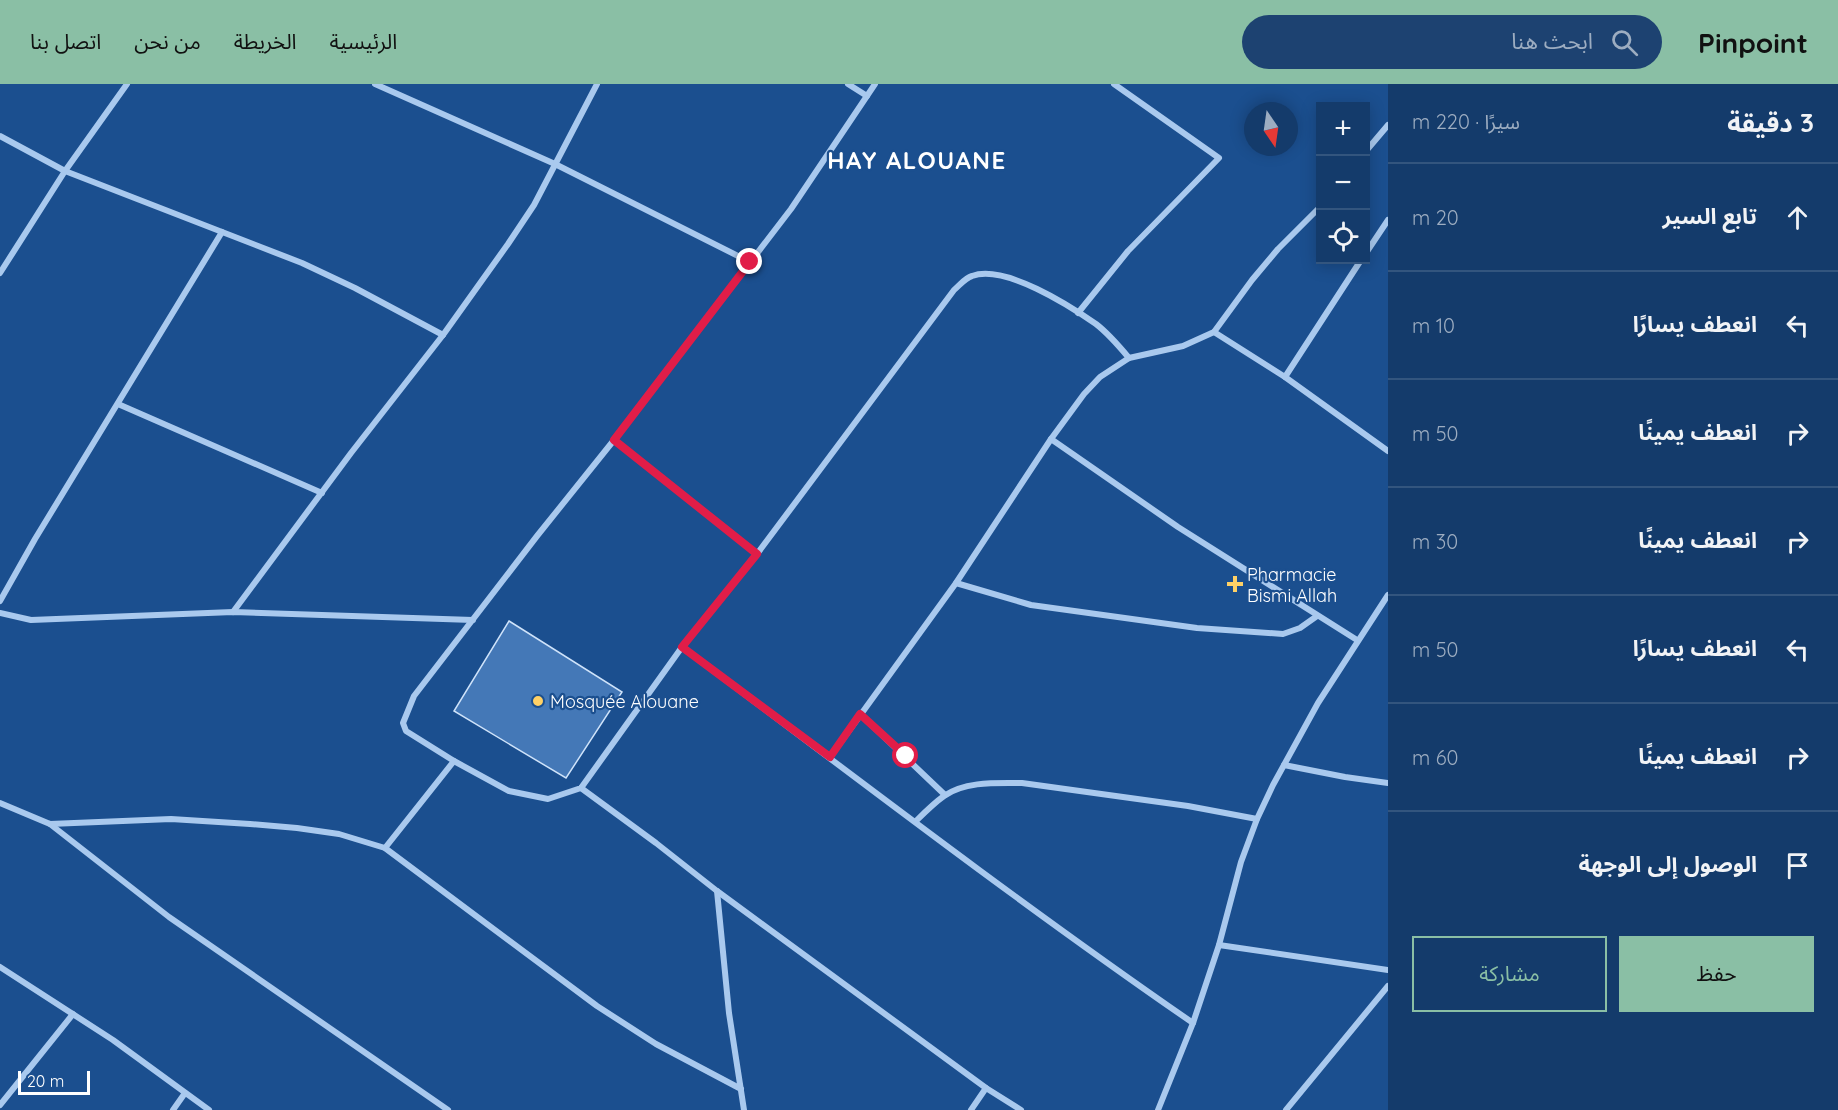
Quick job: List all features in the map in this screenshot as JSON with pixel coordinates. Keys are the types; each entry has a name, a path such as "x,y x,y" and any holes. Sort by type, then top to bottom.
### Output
{"street":[{"path":"0,273 65,171 127,84"},
{"path":"375,84 555,164 750,262"},
{"path":"233,612 351,453 443,335 508,244 534,205 597,84"},
{"path":"848,84 867,96"},
{"path":"875,84 791,209 414,696 403,723 406,731 454,762 509,791 548,799 581,788 682,647 757,554 954,290 966,279 974,275 990,274 1012,279 1047,295 1097,325 1116,342 1129,358"},
{"path":"1078,313 1128,251 1219,158 1114,84"},
{"path":"1370,145 1388,125"},
{"path":"0,136 65,171 302,263 355,288 443,335"},
{"path":"830,757 956,583 1084,394 1100,377 1129,358 1183,346 1214,332 1258,272 1317,210"},
{"path":"1370,245 1388,220"},
{"path":"0,601 35,539 222,232"},
{"path":"1285,377 1358,264"},
{"path":"1214,332 1285,377 1388,452"},
{"path":"118,404 322,493"},
{"path":"1052,439 1178,527 1357,640"},
{"path":"614,440 757,554"},
{"path":"956,583 1031,605 1135,620 1244,632 1283,634 1300,628 1317,616"},
{"path":"1158,1110 1193,1023 1257,819 1318,703 1388,595"},
{"path":"0,613 31,620 233,612 473,620"},
{"path":"682,647 1111,966 1193,1023"},
{"path":"860,714 945,795"},
{"path":"385,848 454,762"},
{"path":"1284,765 1388,783"},
{"path":"916,821 945,795 963,787 998,783 1022,783 1188,806 1257,819"},
{"path":"581,788 717,891 986,1088 1021,1110"},
{"path":"0,803 50,824 169,917 448,1110"},
{"path":"50,824 171,819 297,828 339,834 385,848 597,1006 656,1044 741,1089"},
{"path":"717,891 729,1012 744,1110"},
{"path":"1219,945 1388,970"},
{"path":"0,967 113,1040 209,1110"},
{"path":"1286,1110 1388,986"},
{"path":"0,1105 73,1014"},
{"path":"971,1110 986,1088"},
{"path":"173,1110 184,1093"}],"building":[{"name":"Mosquée Alouane","path":"509,621 622,692 566,778 454,711"}],"place":[{"name":"Pharmacie Bismi Allah","path":"1235,584"},
{"name":"Mosquée Alouane","path":"538,701"}],"district":[{"name":"HAY ALOUANE","path":"917,160"}],"route":[{"path":"750,262 614,440 757,554 682,647 830,757 860,714 906,756"}]}
